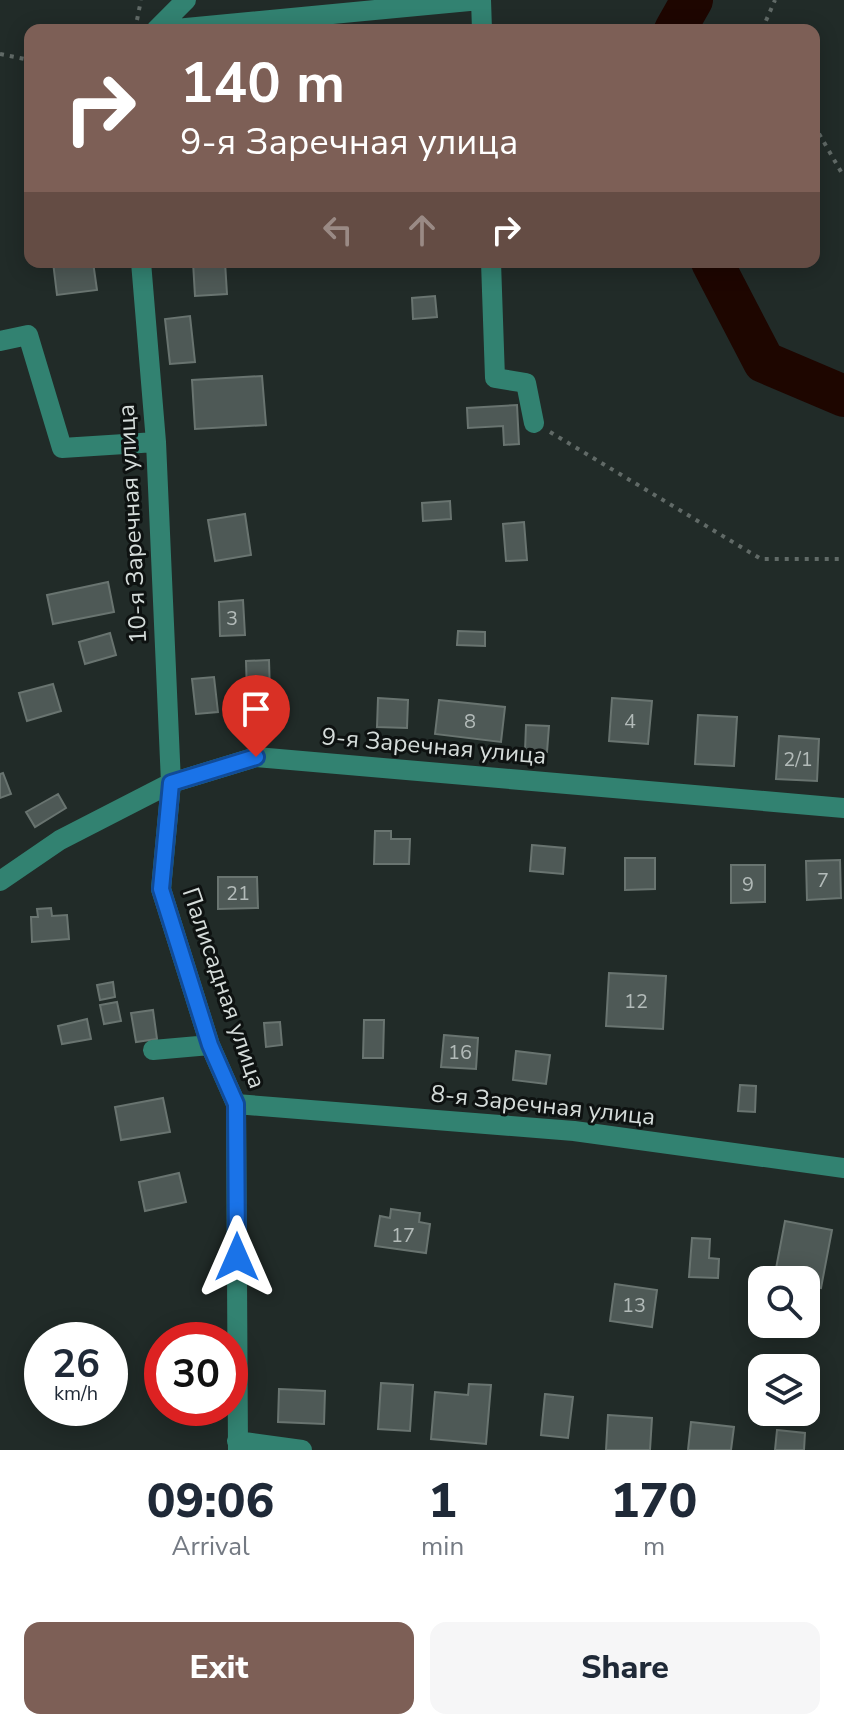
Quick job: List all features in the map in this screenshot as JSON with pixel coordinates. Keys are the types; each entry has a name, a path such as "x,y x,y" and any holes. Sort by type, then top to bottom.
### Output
{"street":[{"path":"162,24 186,0"},
{"path":"228,24 480,0 482,24"},
{"name":"10-я Заречная улица","path":"142,268 156,442 171,783"},
{"path":"491,268 495,378 526,383 534,423"},
{"path":"0,341 28,335 62,448 156,442"},
{"name":"9-я Заречная улица","path":"0,881 60,840 171,783 256,757 844,808"},
{"name":"Палисадная улица","path":"171,783 161,889 210,1045 236,1104 238,1446"},
{"path":"153,1050 210,1045"},
{"name":"8-я Заречная улица","path":"236,1104 574,1131 844,1168"},
{"path":"238,1446 302,1450"}],"path":[{"path":"765,24 775,0"},
{"path":"0,54 24,59"},
{"path":"820,135 844,177"},
{"path":"534,423 761,559 844,559"}],"building":[{"path":"54,268 94,268 97,290 57,295"},
{"path":"193,268 225,268 227,294 195,296"},
{"path":"435,296 437,317 413,319 412,298"},
{"path":"190,316 195,362 170,364 165,319"},
{"path":"262,376 266,425 195,429 192,380"},
{"path":"517,405 519,444 504,445 503,426 468,428 467,408"},
{"path":"450,501 451,519 423,521 422,503"},
{"path":"245,514 251,555 215,561 208,520"},
{"path":"524,522 527,560 506,561 503,524"},
{"path":"108,582 114,612 53,624 47,595"},
{"path":"243,600 245,635 220,636 219,602"},
{"path":"458,631 485,632 485,646 457,645"},
{"path":"110,633 116,655 85,664 79,642"},
{"path":"269,660 270,693 247,694 246,661"},
{"path":"214,677 218,712 196,714 192,679"},
{"path":"53,684 61,711 27,721 19,693"},
{"path":"378,698 408,700 407,728 377,727"},
{"path":"612,698 652,701 648,744 609,741"},
{"path":"439,700 505,707 501,742 435,734"},
{"path":"698,715 737,717 734,766 695,764"},
{"path":"526,725 549,726 547,752 525,751"},
{"path":"779,736 819,739 817,781 776,779"},
{"path":"3,773 11,794 0,798 0,774"},
{"path":"58,794 66,808 35,827 26,812"},
{"path":"375,831 391,831 391,839 410,839 409,864 374,864"},
{"path":"532,845 565,848 563,874 530,871"},
{"path":"625,858 655,858 655,889 625,890"},
{"path":"840,860 841,898 807,900 806,861"},
{"path":"731,865 765,865 765,902 731,903"},
{"path":"218,877 257,877 258,908 218,909"},
{"path":"51,908 52,916 67,915 69,939 32,942 31,917 38,917 37,909"},
{"path":"609,973 666,976 663,1029 606,1026"},
{"path":"113,982 115,997 100,1000 97,985"},
{"path":"117,1002 121,1021 104,1024 100,1005"},
{"path":"153,1010 157,1039 136,1042 131,1013"},
{"path":"87,1019 91,1039 62,1044 58,1026"},
{"path":"364,1020 384,1020 383,1058 363,1058"},
{"path":"280,1022 282,1045 266,1047 264,1023"},
{"path":"444,1035 478,1038 476,1069 441,1067"},
{"path":"516,1051 550,1055 546,1084 513,1080"},
{"path":"740,1085 756,1086 755,1112 738,1111"},
{"path":"163,1098 170,1132 121,1140 115,1107"},
{"path":"179,1173 186,1202 145,1211 139,1182"},
{"path":"391,1209 420,1213 419,1222 430,1224 426,1253 375,1246 380,1216 390,1218"},
{"path":"785,1221 832,1230 821,1288 820,1266 776,1266"},
{"path":"692,1238 710,1239 709,1258 719,1259 718,1278 689,1277"},
{"path":"615,1284 657,1290 652,1327 610,1321"},
{"path":"381,1383 413,1385 410,1431 378,1429"},
{"path":"469,1384 491,1385 486,1444 431,1439 435,1392 468,1395"},
{"path":"279,1389 325,1391 324,1424 278,1422"},
{"path":"545,1394 573,1397 568,1438 541,1435"},
{"path":"608,1415 652,1418 650,1450 606,1450"},
{"path":"691,1422 734,1427 731,1450 688,1450"},
{"path":"777,1430 805,1433 804,1450 775,1450"}],"waterway":[{"path":"678,24 692,0"},
{"path":"715,268 764,362 844,396"}],"route":[{"path":"237,1257 236,1104 210,1045 161,889 171,783 256,757"}]}
